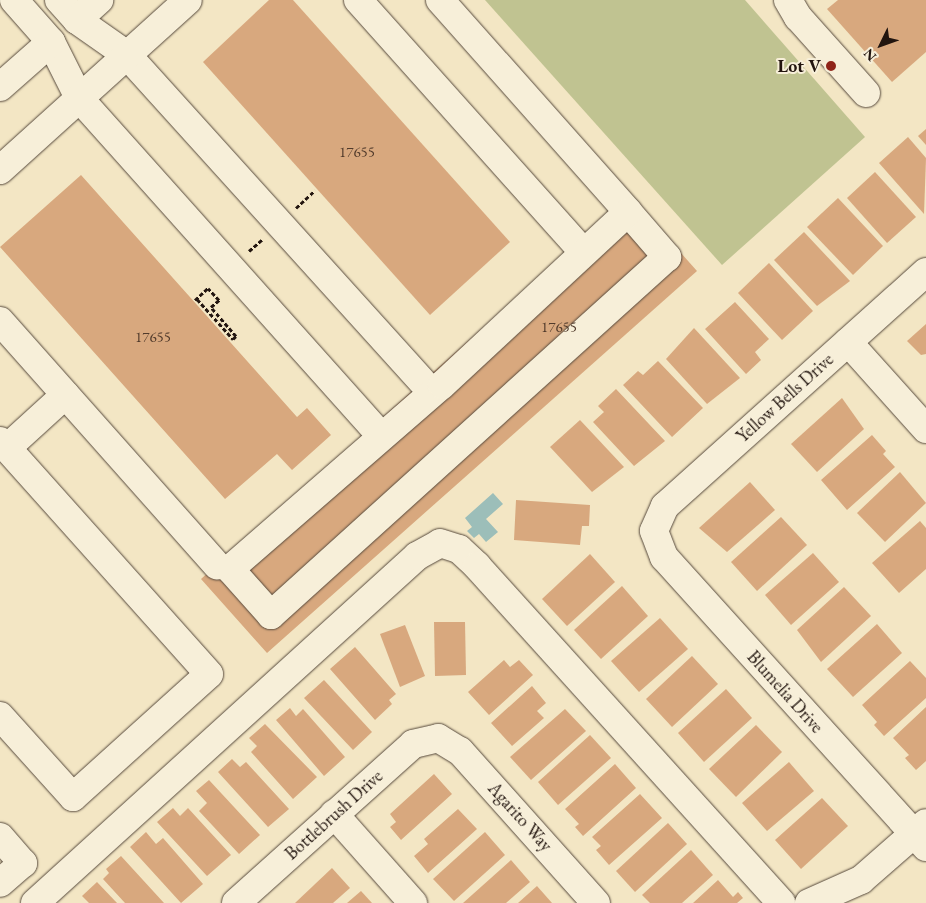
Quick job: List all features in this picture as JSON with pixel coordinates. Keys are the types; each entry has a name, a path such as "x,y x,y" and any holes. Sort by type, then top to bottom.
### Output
{"street":[{"path":"14,0 51,42 79,98 372,426"},
{"path":"59,0 77,20 127,54 422,382"},
{"path":"77,20 99,0"},
{"path":"0,170 188,0"},
{"path":"358,0 576,244"},
{"path":"440,0 628,212 667,257 271,615 230,569 442,385 628,212"},
{"path":"788,0 798,16 866,93"},
{"path":"0,87 51,42"},
{"name":"Yellow Bells Drive","path":"654,531 665,506 926,272"},
{"path":"0,321 217,565"},
{"path":"848,342 926,429"},
{"path":"0,716 73,797 209,674 3,444 65,395"},
{"name":"Blumelia Drive","path":"654,531 664,557 922,835"},
{"path":"35,903 416,556 440,543 460,549 477,566 781,903"},
{"name":"Bottlebrush Drive","path":"236,903 413,744 438,738"},
{"name":"Agarito Way","path":"438,738 460,751 596,903"},
{"path":"334,814 412,903"},
{"path":"809,903 856,891 922,835"},
{"path":"0,837 23,863 0,883"}],"path":[{"path":"289,214 315,190"},
{"path":"246,254 270,232"},
{"path":"208,288 219,300 211,307 236,336 233,339 196,300 208,288"}],"green space":[{"path":"485,0 745,0 865,137 722,265"}],"water":[{"path":"493,493 503,504 486,519 498,532 486,542 479,534 474,538 467,531 472,527 465,518"}],"building":[{"path":"269,0 293,0 510,242 430,315 203,62"},
{"path":"838,0 926,0 926,52 892,82 827,9"},
{"path":"534,88 697,271 267,653 201,579 612,213"},
{"path":"926,129 926,145 918,136"},
{"path":"908,137 926,158 924,214 879,163"},
{"path":"875,172 916,217 887,243 847,198"},
{"path":"81,175 297,417 307,408 331,435 292,470 277,454 225,499 0,247"},
{"path":"838,198 883,246 853,275 807,227"},
{"path":"804,232 850,281 817,306 774,260"},
{"path":"769,263 813,311 782,340 738,293"},
{"path":"735,302 769,339 755,352 761,360 746,374 705,329"},
{"path":"926,324 926,354 921,355 907,341"},
{"path":"694,328 740,378 707,404 666,359"},
{"path":"658,361 703,408 672,437 623,385 638,371 643,375"},
{"path":"616,389 665,441 634,466 593,422 604,412 598,406"},
{"path":"842,398 864,429 817,472 791,444"},
{"path":"580,420 624,467 592,492 550,447"},
{"path":"872,435 886,451 883,454 895,467 847,510 821,480"},
{"path":"900,472 926,503 885,542 857,513"},
{"path":"750,482 775,510 727,552 699,528"},
{"path":"516,500 590,505 589,526 582,526 580,545 514,540"},
{"path":"781,517 807,545 757,591 731,562"},
{"path":"920,521 926,528 926,569 899,593 872,563"},
{"path":"813,553 839,582 791,625 765,595"},
{"path":"590,554 615,582 567,626 542,599"},
{"path":"622,586 648,616 601,659 574,630"},
{"path":"844,587 871,616 821,662 797,630"},
{"path":"660,618 688,649 639,692 611,661"},
{"path":"434,622 465,622 466,675 435,676"},
{"path":"877,624 902,653 853,697 827,669"},
{"path":"405,625 425,676 400,687 380,634"},
{"path":"355,647 396,694 389,700 392,704 375,720 330,669"},
{"path":"692,656 718,684 672,727 646,699"},
{"path":"504,660 510,667 519,660 533,675 489,715 468,692"},
{"path":"910,661 926,678 926,698 884,736 874,725 877,722 862,705"},
{"path":"324,680 372,732 353,750 304,698"},
{"path":"532,686 546,703 537,711 544,718 512,746 491,723"},
{"path":"726,689 752,718 704,762 678,733"},
{"path":"926,707 926,761 916,770 905,758 909,755 893,738"},
{"path":"290,708 296,716 303,709 345,757 324,776 276,720"},
{"path":"565,709 586,731 531,780 510,757"},
{"path":"265,724 317,777 293,799 251,752 257,746 249,738"},
{"path":"756,725 782,752 736,797 709,769"},
{"path":"590,735 611,758 558,805 538,782"},
{"path":"232,759 240,767 246,762 289,809 268,827 218,772"},
{"path":"789,762 814,791 767,831 742,803"},
{"path":"615,764 636,788 583,836 575,827 579,824 565,809"},
{"path":"434,774 452,794 401,840 390,827 396,822 390,814"},
{"path":"209,780 260,835 239,854 199,811 207,803 196,791"},
{"path":"640,794 662,818 609,865 596,850 601,846 592,837"},
{"path":"822,798 848,826 801,869 775,840"},
{"path":"173,808 180,816 188,808 231,855 207,876 157,822"},
{"path":"458,809 477,829 428,873 414,856 428,844 424,839"},
{"path":"668,823 687,844 635,892 616,871"},
{"path":"146,832 156,844 163,838 203,884 181,903 130,847"},
{"path":"485,832 505,855 454,901 433,879"},
{"path":"691,850 713,875 682,903 650,903 642,895"},
{"path":"121,856 164,903 125,903 103,879 109,873 106,869"},
{"path":"511,860 530,882 506,903 463,903"},
{"path":"332,868 350,888 333,903 295,903"},
{"path":"718,880 733,897 738,892 743,898 737,903 693,903"},
{"path":"97,882 117,903 89,903 82,896"},
{"path":"537,886 552,903 518,903"},
{"path":"361,891 372,903 347,903"}],"place":[{"name":"Lot V","path":"831,66"}]}
